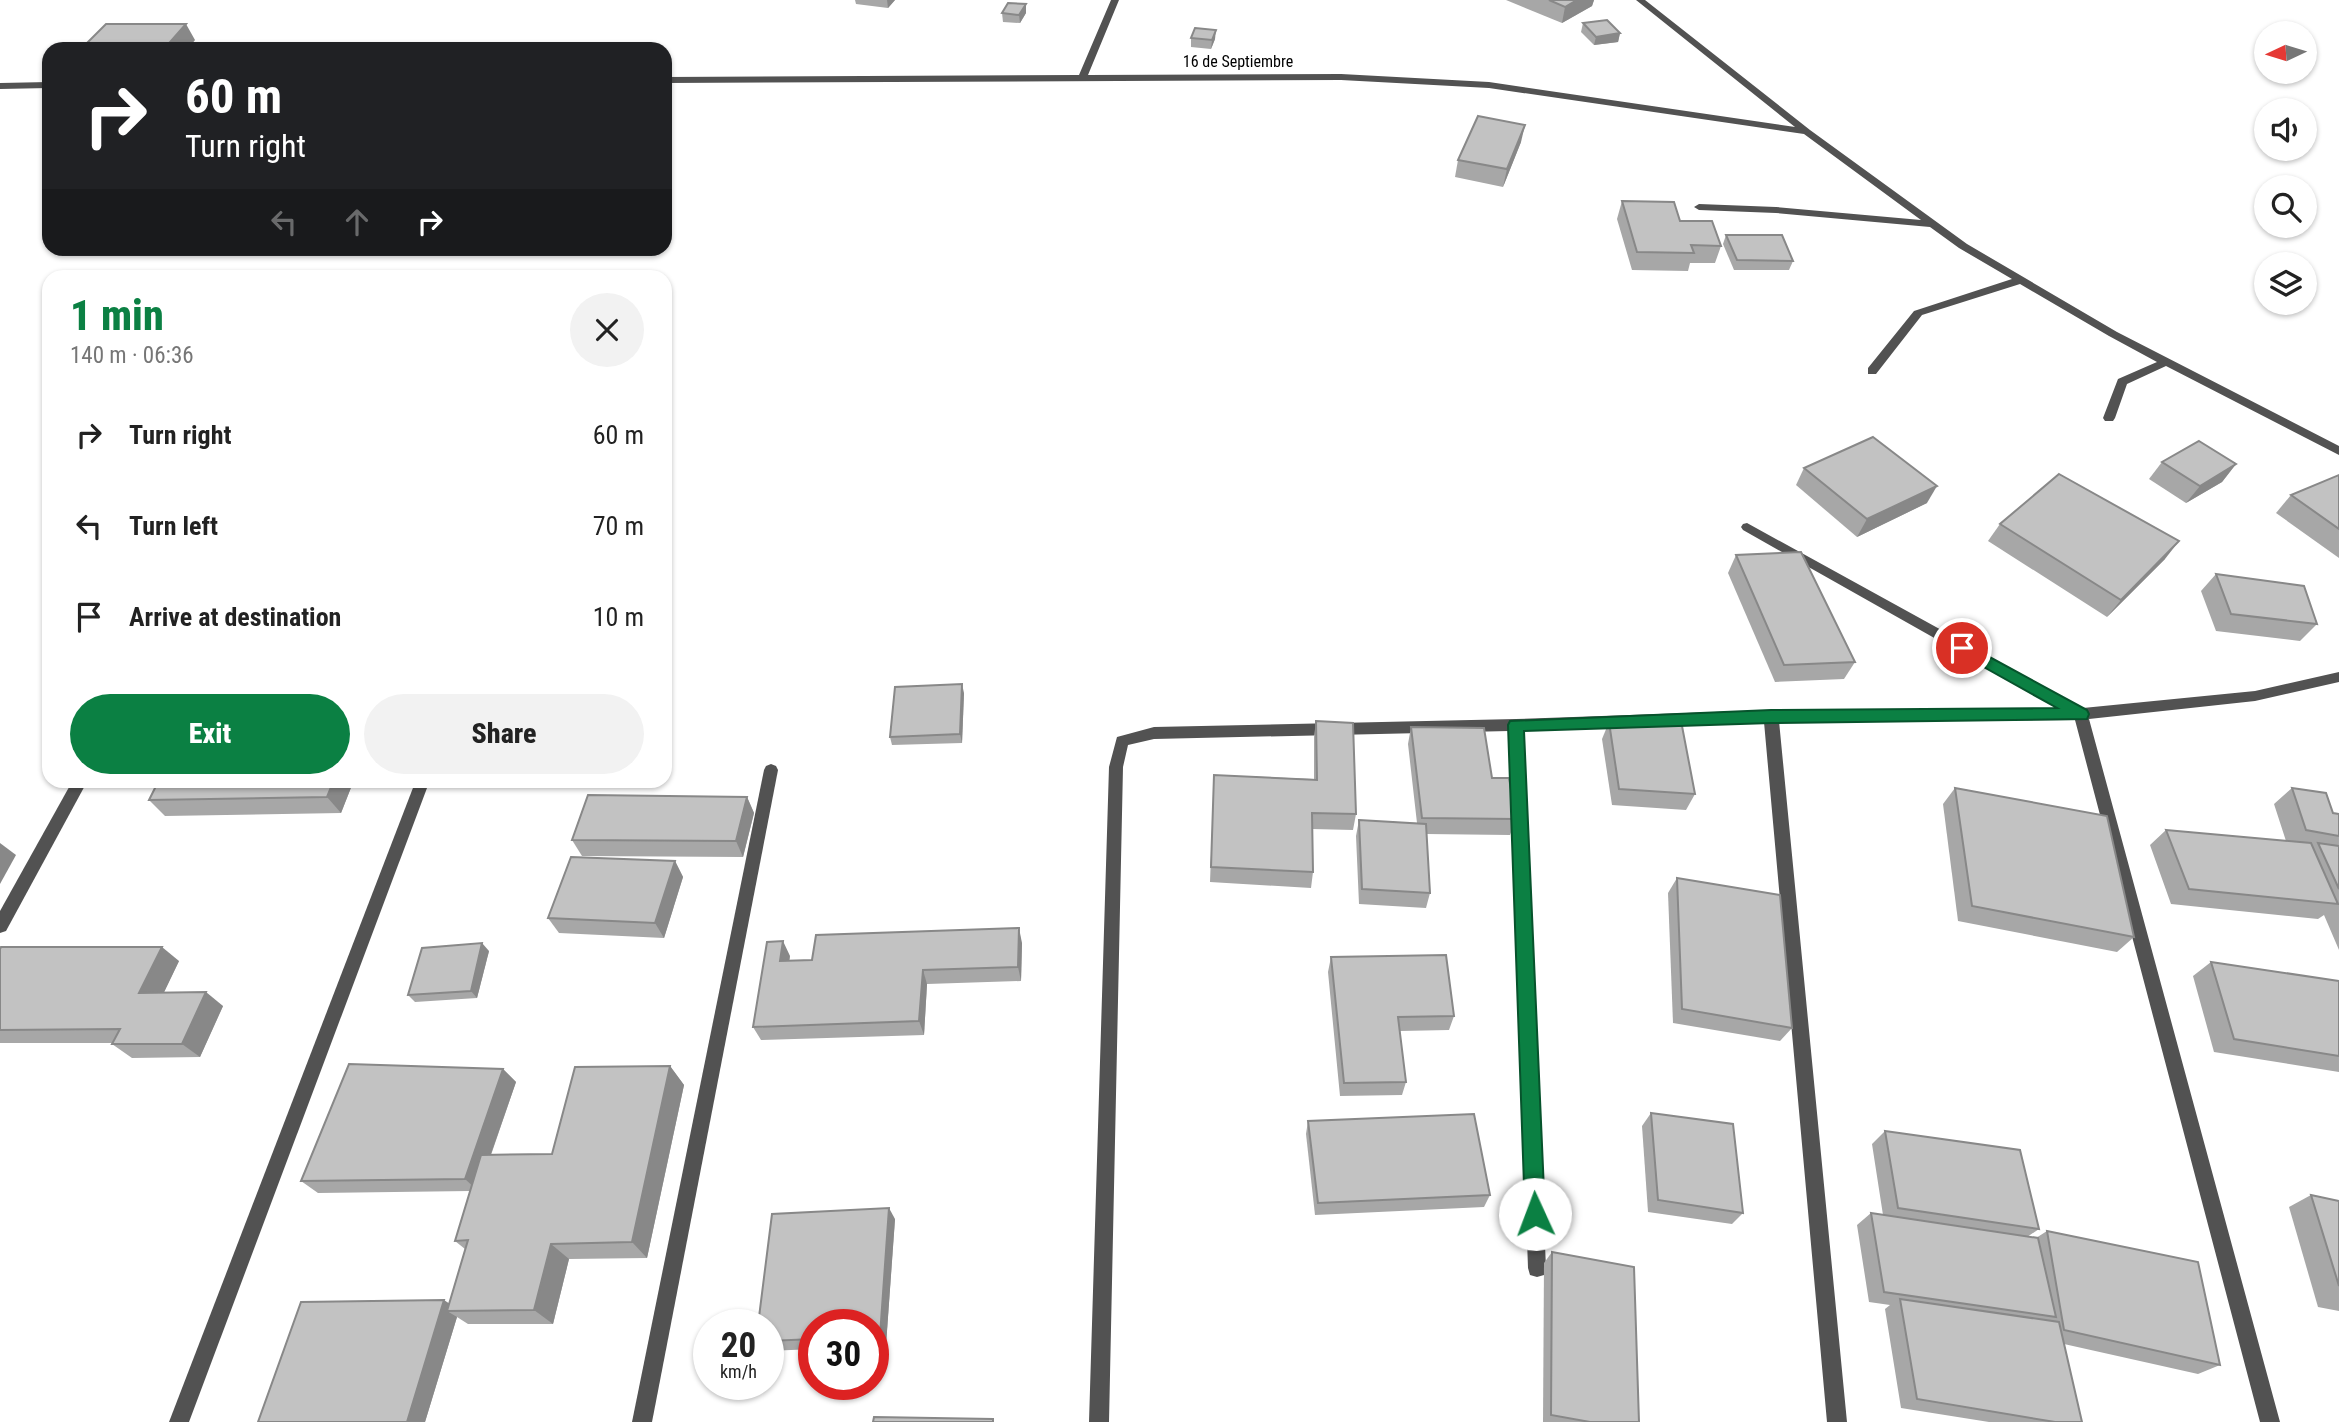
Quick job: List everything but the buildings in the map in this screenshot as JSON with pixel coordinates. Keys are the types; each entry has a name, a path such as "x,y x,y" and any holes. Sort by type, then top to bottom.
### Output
{"street":[{"path":"1083,77 1115,0"},
{"path":"1640,0 1807,132 1963,246 2113,334 2339,451"},
{"name":"16 de Septiembre","path":"672,80 1341,77 1489,85 1807,132"},
{"path":"0,86 42,85"},
{"path":"1699,207 1776,210 1933,224"},
{"path":"1872,371 1918,313 2020,280"},
{"path":"2109,418 2122,382 2166,362"},
{"path":"1748,527 2081,714 2270,1422"},
{"path":"1099,1422 1116,767 1122,741 1154,733 1771,716 2081,714 2255,696 2339,677"},
{"path":"1771,716 1837,1422"},
{"path":"1516,725 1537,1268"},
{"path":"642,1422 771,770"},
{"path":"0,926 77,788"},
{"path":"179,1422 420,788"}],"route":[{"path":"1535,1214 1516,725 1771,716 2081,714 1962,648"}]}
